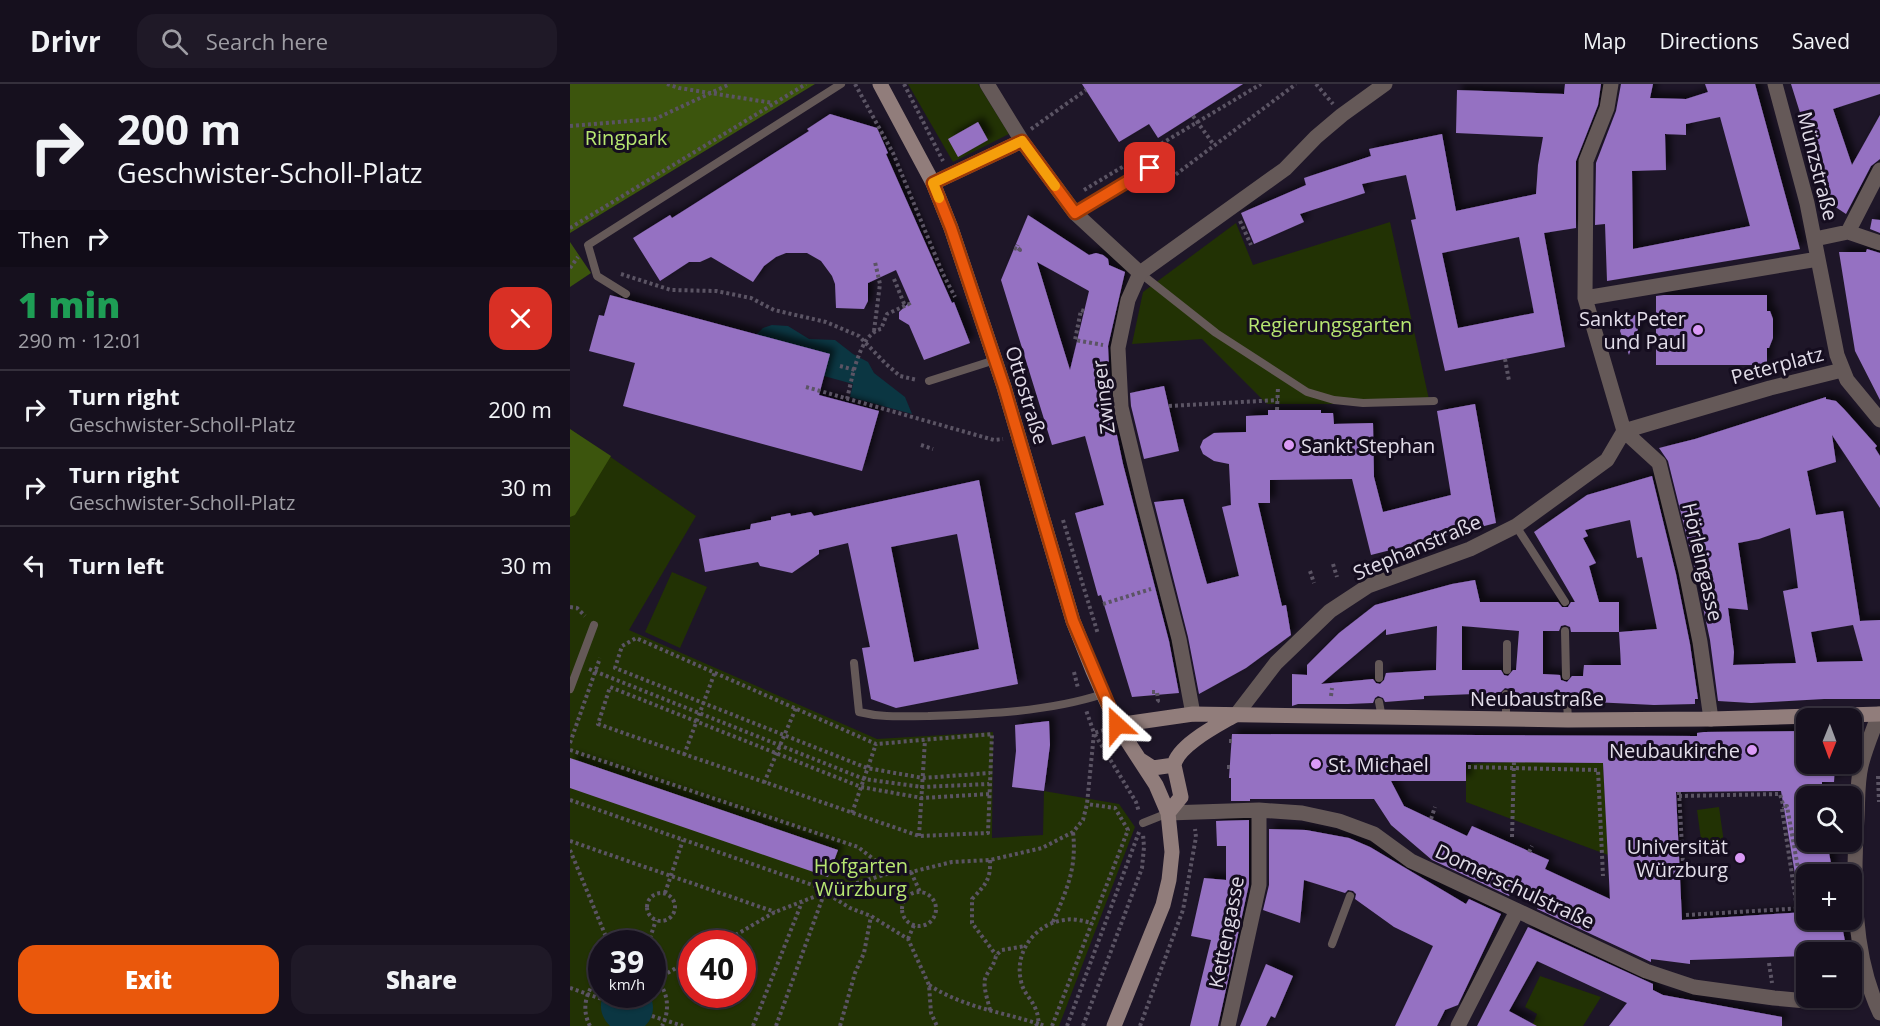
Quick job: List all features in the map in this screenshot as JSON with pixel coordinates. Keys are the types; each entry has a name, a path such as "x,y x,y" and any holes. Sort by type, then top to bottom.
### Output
{"street":[{"name":"Ottostraße","path":"880,84 933,183 951,228 995,360 1073,621 1117,725 1156,786 1168,813"},
{"path":"987,84 1022,141 1070,207 1140,273 1285,169 1316,137 1385,84"},
{"path":"1611,84 1607,108 1586,161 1584,298 1624,431"},
{"name":"Münzstraße","path":"1779,85 1807,202 1818,260"},
{"path":"933,183 1022,141"},
{"path":"1848,232 1880,170"},
{"path":"1815,239 1848,232 1880,243"},
{"path":"1584,298 1818,260"},
{"name":"Peterplatz","path":"1624,431 1770,388 1842,370 1818,260"},
{"name":"Zwinger","path":"1140,273 1128,300 1118,348 1121,407 1179,639 1193,714"},
{"path":"1842,370 1847,380 1880,420"},
{"name":"Hörleingasse","path":"1624,431 1659,463 1686,572 1700,642 1711,719"},
{"name":"Stephanstraße","path":"1236,715 1276,663 1330,611 1368,586 1470,549 1516,526 1607,460 1624,431"},
{"name":"Neubaustraße","path":"1117,725 1193,714 1568,720 1880,714"},
{"path":"1880,714 1859,775 1854,854 1855,898 1860,940 1872,995 1880,1013"},
{"path":"1114,1026 1162,905 1169,880 1172,852 1168,813 1181,797 1175,760 1196,738 1236,715"},
{"path":"1139,759 1153,768 1174,765"},
{"name":"Domerschulstraße","path":"1168,813 1260,810 1302,813 1339,821 1374,834 1411,861 1646,971 1694,987 1796,1000"},
{"name":"Kettengasse","path":"1228,1026 1259,885 1260,810"},
{"path":"1458,1026 1517,911"},
{"name":"Domerschulstraße","path":"1862,996 1872,995"}],"lane":[{"path":"626,294 597,276 588,245 841,84"},
{"path":"1070,207 1169,157"},
{"path":"1140,273 1216,333 1307,392 1334,400 1363,403 1434,401"},
{"path":"929,381 995,360"},
{"path":"1516,526 1565,602"},
{"path":"570,689 594,625"},
{"path":"1565,632 1566,676"},
{"path":"1507,644 1507,670"},
{"path":"854,663 859,712 878,717 974,714 1045,707 1082,701 1103,694"},
{"path":"1379,664 1379,678"},
{"path":"1506,693 1506,719"},
{"path":"1567,701 1568,720"},
{"path":"1379,702 1382,718"},
{"path":"1143,824 1168,813"},
{"path":"1332,944 1350,896"}],"path":[{"path":"667,84 773,104"},
{"path":"570,126 655,119 730,84"},
{"path":"570,228 806,84"},
{"path":"855,84 893,153 943,274 956,299"},
{"path":"1070,207 1196,122 1223,109 1262,84"},
{"path":"1171,178 1296,84"},
{"path":"1316,84 1342,115"},
{"path":"1022,141 1026,132 1086,90"},
{"path":"1193,116 1214,145"},
{"path":"1245,228 1251,245"},
{"path":"874,331 880,284 875,262"},
{"path":"620,274 671,290 716,291 751,298 774,310 826,322 859,336 900,376 929,381"},
{"path":"847,399 864,342 874,331 881,329 887,314 907,306 894,279"},
{"path":"1084,311 1081,310 1075,340 1118,348"},
{"path":"1505,359 1509,381"},
{"path":"840,366 855,370"},
{"path":"806,387 994,440 1004,439"},
{"path":"1277,410 1278,392"},
{"path":"1169,406 1278,400"},
{"path":"1000,428 1007,448"},
{"path":"921,445 933,449"},
{"path":"1333,564 1337,577"},
{"path":"1310,571 1314,584"},
{"path":"1104,604 1166,584"},
{"path":"570,607 577,608 594,625"},
{"path":"989,794 922,798 861,787 610,687 598,724 919,836 988,833 992,734 876,744 636,638 622,646 615,668 867,768 922,778 990,773"},
{"path":"570,743 593,670 600,658"},
{"path":"1071,664 1094,734 1136,802 1143,824 1144,847 1142,868 1083,1026"},
{"path":"593,670 864,779 922,787 989,784"},
{"path":"684,755 715,672"},
{"path":"1331,696 1332,688"},
{"path":"1152,692 1157,692 1158,699"},
{"path":"765,783 796,708"},
{"path":"744,930 775,912 824,893 890,873 911,872 952,862 990,860 1042,848 1073,832 1083,820 1087,804 1094,734"},
{"path":"919,836 925,740"},
{"path":"852,813 876,744"},
{"path":"570,750 858,847 890,873"},
{"path":"1468,767 1514,765 1598,770 1603,876"},
{"path":"1512,837 1514,765"},
{"path":"1227,767 1233,767"},
{"path":"1878,774 1879,802"},
{"path":"1683,864 1679,794 1780,794 1783,808 1787,806 1805,908 1686,915"},
{"path":"570,800 815,886 850,909 871,916 908,939 929,985 931,1013 937,1026"},
{"path":"1052,1026 1128,830 1115,808 1087,804"},
{"path":"1431,819 1435,807"},
{"path":"1067,1026 1143,824"},
{"path":"1053,922 1072,876 1075,854 1073,832"},
{"path":"665,893 684,840"},
{"path":"570,841 775,912"},
{"path":"1529,852 1532,846"},
{"path":"570,850 603,930"},
{"path":"990,860 990,874 985,886 972,899 972,923 996,955"},
{"path":"911,872 920,892"},
{"path":"665,893 673,900 674,911 667,920 656,920 648,913 647,902 654,894 665,893"},
{"path":"776,1026 824,893"},
{"path":"926,893 934,901 936,912 934,918 925,925 914,925 905,919 903,903 910,895 926,893"},
{"path":"753,1026 802,902"},
{"path":"840,1026 855,973 864,953 871,916"},
{"path":"1037,1025 1036,1009 1023,990 1020,980 1021,957 1026,946 1042,928 1053,922 1076,919 1092,923"},
{"path":"653,930 656,920"},
{"path":"908,939 914,925"},
{"path":"990,1010 984,983 985,977 995,962 996,955 1002,950 1026,946"},
{"path":"1769,963 1772,983"},
{"path":"929,985 948,997 968,1005 1046,1026"},
{"path":"570,988 587,994 585,1008 590,1026"},
{"path":"662,1026 665,1019 666,1000"},
{"path":"652,1016 683,1026"}],"green space":[{"name":"Ringpark","path":"570,84 815,84 570,233"},
{"path":"908,84 978,84 1009,134 953,162"},
{"name":"Regierungsgarten","path":"1390,222 1430,404 1267,404 1202,339 1132,344 1143,292 1236,223 1253,265"},
{"path":"570,242 591,273 570,287"},
{"name":"Hofgarten Würzburg","path":"570,429 696,516 629,630 877,739 993,732 992,838 1043,835 1044,791 1119,804 1135,827 1059,1026 570,1026"},
{"path":"570,429 611,456 575,515 570,517"},
{"path":"672,572 707,587 680,648 645,632"},
{"path":"1603,763 1608,855 1466,802 1466,764"},
{"path":"1719,807 1724,843 1702,847 1697,810"},
{"path":"1540,976 1601,997 1583,1026 1532,1026 1537,1014 1525,1007"}],"water":[{"path":"772,325 788,326 809,339 835,340 868,362 874,373 905,397 912,414 850,397 853,384 824,376 756,335 763,328"},
{"path":"601,1008 653,1008 652,1015 645,1026 610,1026"}],"building":[{"path":"1082,84 1243,84 1158,138 1149,124 1119,142"},
{"path":"1565,84 1601,84 1598,105 1576,161 1576,228 1544,233 1565,347 1445,371 1411,220 1416,219 1406,175 1362,184 1365,193 1300,214 1304,222 1254,244 1241,213 1306,185 1304,178 1371,156 1369,149 1442,134 1456,211 1536,194 1543,137 1456,133 1457,90 1564,94","holes":["1519,237 1534,313 1458,328 1442,253"]},
{"path":"1621,84 1653,84 1650,98 1686,99 1708,92 1705,84 1755,84 1800,249 1607,281 1605,224 1595,225 1596,163 1616,111","holes":["1720,117 1750,226 1633,249 1632,171 1666,170 1665,134 1686,135 1686,124"]},
{"path":"1791,84 1880,84 1880,94 1833,109 1852,165 1880,115 1880,159 1871,166 1846,214 1828,202"},
{"path":"830,114 877,128 888,153 886,154 952,303 954,302 970,343 924,360 909,325 899,319 899,312 910,302 896,270 868,283 868,301 864,309 836,308 835,284 832,276 821,261 807,253 786,253 776,257 764,266 753,282 711,257 700,262 689,262 660,281 633,238 670,215 672,218 809,131 807,129"},
{"path":"978,122 988,140 958,157 948,139"},
{"path":"1028,215 1089,255 1096,253 1103,255 1108,259 1109,265 1125,272 1108,346 1111,407 1123,464 1169,641 1179,693 1132,697 1101,595 1098,596 1075,513 1104,505 1085,436 1052,445 1001,280","holes":["1037,262 1089,291 1070,370"]},
{"path":"1872,219 1880,220 1880,233 1870,229"},
{"path":"1867,249 1880,253 1880,400 1855,351 1839,252 1866,252"},
{"path":"610,295 830,354 819,395 879,411 862,471 623,406 635,363 589,351 599,315 604,316"},
{"name":"Sankt Peter und Paul","path":"1767,295 1767,311 1770,311 1773,319 1773,338 1767,348 1767,365 1656,365 1656,296"},
{"path":"1644,311 1629,355 1620,331 1624,320"},
{"path":"1164,386 1179,451 1144,459 1130,393"},
{"path":"1826,397 1826,399 1836,401 1877,446 1875,448 1880,456 1880,508 1832,435 1836,462 1807,471 1816,515 1843,511 1860,621 1880,620 1880,699 1751,703 1718,701 1710,640 1695,570 1668,461 1659,448 1695,439","holes":["1790,528 1798,588 1783,591 1796,663 1733,665 1734,652 1728,608 1748,610 1738,543 1759,539","1853,625 1863,661 1817,662 1811,632"]},
{"path":"1475,404 1496,523 1371,555 1352,479 1270,480 1270,503 1258,503 1282,606 1286,605 1291,635 1246,668 1199,694 1188,637 1154,502 1183,499 1207,584 1239,576 1222,507 1231,505 1229,464 1214,461 1203,454 1200,447 1203,440 1214,433 1246,432 1246,416 1268,415 1268,410 1321,410 1321,413 1333,413 1334,424 1373,423 1374,477 1383,512 1451,495 1437,411"},
{"path":"1652,476 1690,644 1698,699 1695,699 1695,704 1654,705 1573,701 1567,695 1561,699 1544,694 1512,694 1509,689 1505,688 1500,693 1424,696 1424,699 1385,702 1378,696 1373,703 1292,706 1292,674 1307,675 1307,665 1339,633 1375,605 1475,580 1480,602 1558,602 1562,607 1568,607 1571,602 1575,602 1534,532 1587,495","holes":["1630,520 1637,558 1642,557 1657,629 1619,632 1619,602 1599,602 1589,566 1596,563 1583,538 1588,536 1585,530","1565,625 1570,627 1571,632 1619,632 1621,665 1584,665 1583,676 1572,676 1567,682 1561,680 1560,675 1543,674 1543,631 1559,631 1561,626","1437,626 1436,670 1386,673 1380,684 1373,679 1321,684 1386,629 1386,635","1462,626 1519,631 1516,670 1508,676 1504,675 1501,670 1462,670"]},
{"path":"979,480 1018,684 896,708 871,699 862,648 870,647 848,543 819,550 819,554 792,573 760,566 758,562 705,572 699,539 750,529 751,524 790,513 791,516 811,512 814,516","holes":["957,534 979,649 914,662 891,547"]},
{"path":"1049,721 1050,745 1044,791 1012,787 1016,751 1015,725"},
{"path":"1796,731 1796,774 1834,774 1834,782 1822,782 1822,786 1796,786 1796,852 1829,852 1831,864 1796,864 1795,874 1781,791 1676,792 1682,920 1796,913 1796,930 1843,930 1845,942 1796,942 1796,956 1690,960 1690,964 1651,959 1651,962 1537,909 1539,906 1511,893 1509,896 1432,860 1391,825 1374,799 1231,801 1231,778 1229,778 1232,734 1697,736 1697,733","holes":["1466,762 1603,763 1610,899 1545,869 1549,860 1472,826 1467,836 1404,806 1391,781 1466,781"]},
{"path":"570,758 838,850 828,877 570,788"},
{"path":"1249,820 1249,884 1218,1026 1190,1026 1211,940 1191,936 1204,878 1226,880 1226,846 1217,846 1216,821"},
{"path":"1269,829 1306,830 1349,838 1370,847 1466,904 1469,899 1501,914 1458,1005 1445,1010 1437,1026 1395,1026 1433,946 1394,927 1355,899 1356,894 1353,891 1348,890 1345,893 1304,880 1300,923 1263,910 1269,885"},
{"path":"1528,927 1653,984 1653,990 1663,995 1782,1017 1782,1026 1609,1026 1627,1003 1537,961 1509,1011 1537,1026 1477,1026"},
{"path":"1266,964 1293,976 1275,1018 1271,1016 1266,1026 1240,1026"}],"slow traffic":[{"path":"939,198 933,183 1022,141 1055,186"}],"place":[{"name":"Sankt Peter und Paul","path":"1698,330"},
{"name":"Sankt Stephan","path":"1289,445"},
{"name":"Neubaukirche","path":"1752,750"},
{"name":"St. Michael","path":"1316,764"},
{"name":"Universität Würzburg","path":"1740,858"}],"route":[{"path":"1117,725 1073,621 1004,387 951,228 933,183 1022,141 1075,213 1150,168"}]}
